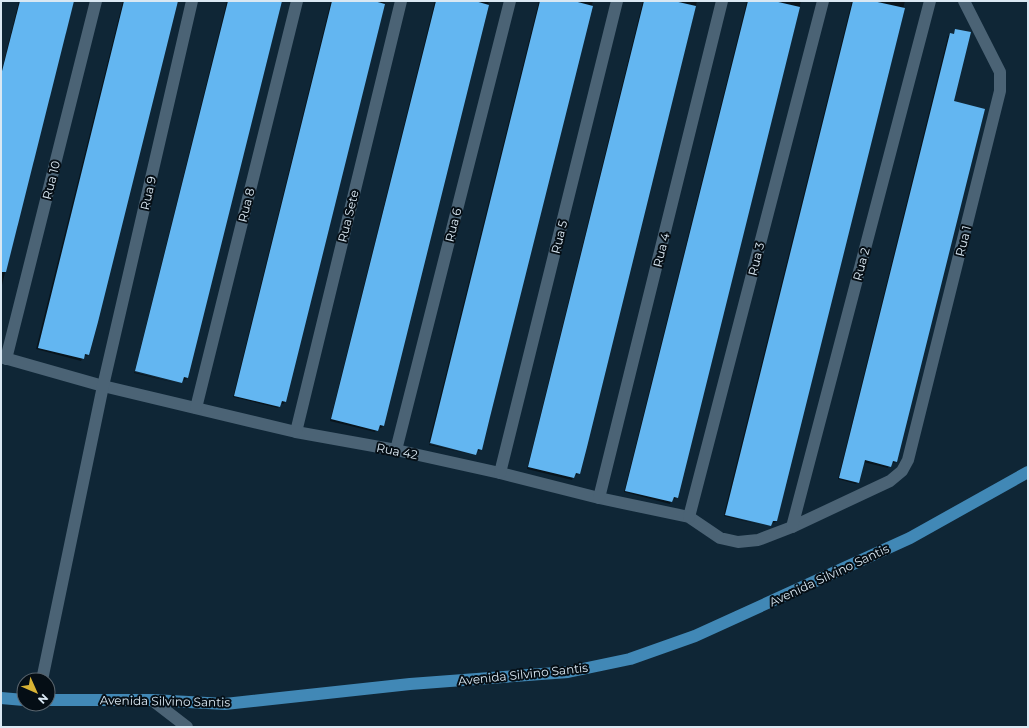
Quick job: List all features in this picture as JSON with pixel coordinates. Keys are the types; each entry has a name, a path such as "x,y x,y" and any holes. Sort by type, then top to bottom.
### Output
{"main road":[{"name":"Avenida Silvino Santis","path":"56,700 152,700 225,704 410,684 568,672 630,660 695,636 910,538 1028,472"},
{"path":"1,698 16,699"}],"street":[{"name":"Rua 10","path":"3,358 96,1"},
{"name":"Rua 9","path":"44,672 103,386 192,1"},
{"name":"Rua 8","path":"196,408 297,1"},
{"name":"Rua Sete","path":"296,432 401,1"},
{"name":"Rua 6","path":"396,450 510,1"},
{"name":"Rua 5","path":"500,473 617,1"},
{"name":"Rua 4","path":"599,498 722,1"},
{"name":"Rua 3","path":"689,517 823,1"},
{"name":"Rua 2","path":"792,528 930,1"},
{"name":"Rua 1","path":"689,517 720,538 738,542 758,540 792,528 890,481 902,471 908,460 1000,91 1000,72 964,1"},
{"name":"Rua 42","path":"3,358 103,386 296,432 396,450 500,473 599,498 689,517"},
{"path":"152,700 187,727"}],"building":[{"path":"20,1 74,1 6,272 1,272 1,75"},
{"path":"124,1 178,1 98,322 89,355 85,354 84,359 38,348"},
{"path":"228,1 282,1 188,378 184,377 182,383 135,371"},
{"path":"332,1 374,1 385,4 286,402 282,401 280,407 234,396"},
{"path":"436,1 475,1 489,5 384,426 380,425 378,431 331,419"},
{"path":"540,1 574,1 593,6 482,450 478,449 476,455 430,443"},
{"path":"644,1 674,1 696,6 587,447 580,474 576,473 574,478 528,467"},
{"path":"748,1 774,1 800,7 678,498 674,497 672,502 625,491"},
{"path":"853,1 873,1 905,8 777,521 773,521 771,526 725,515"},
{"path":"955,29 971,32 954,101 985,109 897,462 893,461 891,467 865,460 859,483 839,478 950,33 954,34"}]}
